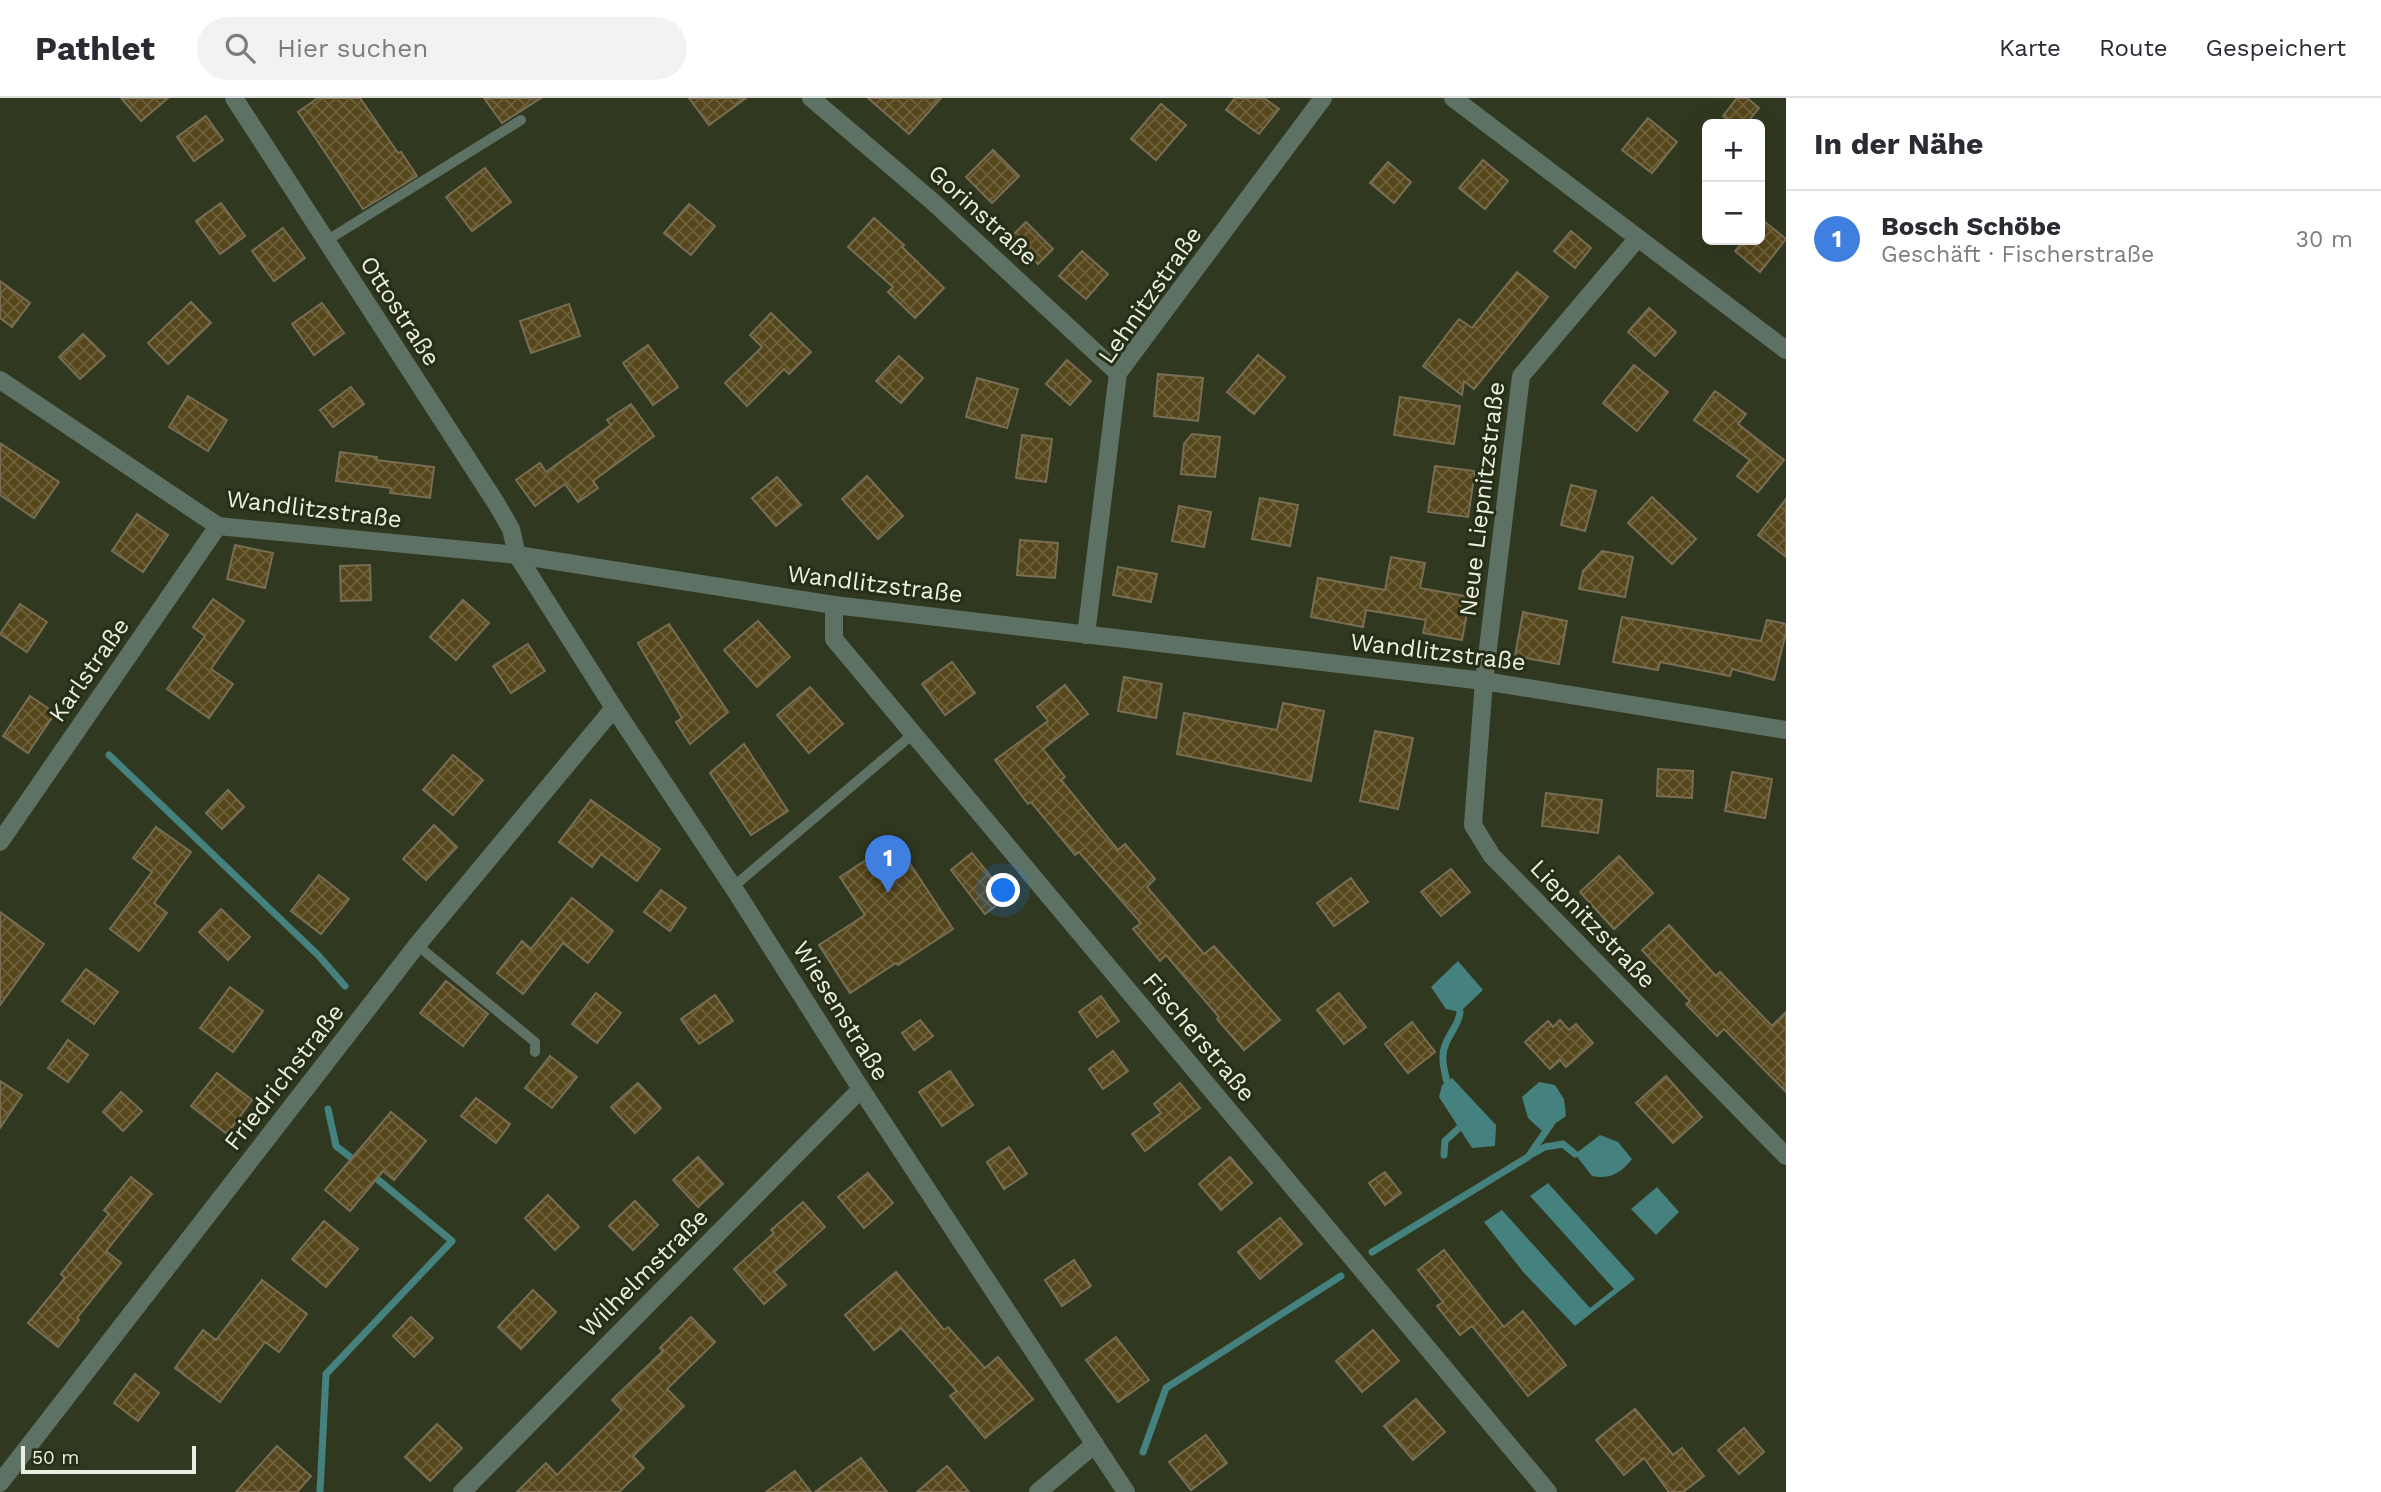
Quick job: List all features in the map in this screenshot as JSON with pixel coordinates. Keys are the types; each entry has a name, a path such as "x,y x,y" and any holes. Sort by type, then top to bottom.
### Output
{"street":[{"name":"Ottostraße","path":"234,98 496,503 511,529 517,555"},
{"name":"Gorinstraße","path":"811,98 932,201 1118,373"},
{"name":"Lehnitzstraße","path":"1086,635 1118,373 1323,98"},
{"path":"1453,98 1786,350"},
{"name":"Neue Liepnitzstraße","path":"1484,681 1521,376 1637,239"},
{"name":"Wandlitzstraße","path":"0,380 218,526 517,555 834,605 1484,681 1786,730"},
{"name":"Karlstraße","path":"0,842 218,526"},
{"name":"Wiesenstraße","path":"517,555 861,1089 1126,1492"},
{"name":"Fischerstraße","path":"834,605 834,639 1548,1492"},
{"name":"Liepnitzstraße","path":"1484,681 1473,825 1492,856 1786,1156"},
{"name":"Friedrichstraße","path":"0,1483 417,945 614,708"},
{"name":"Wilhelmstraße","path":"462,1492 861,1089"},
{"path":"1038,1492 1095,1444"}],"lane":[{"path":"326,241 521,120"},
{"path":"733,887 913,734"},
{"path":"417,945 535,1042 535,1052"}],"water":[{"path":"1458,961 1483,990 1460,1012 1446,1009 1431,987"},
{"path":"1452,1078 1496,1125 1495,1146 1472,1148 1439,1097 1442,1085"},
{"path":"1539,1082 1555,1085 1564,1099 1566,1116 1543,1132 1528,1118 1522,1097"},
{"path":"1600,1135 1618,1142 1632,1159 1619,1172 1604,1177 1592,1176 1575,1154"},
{"path":"1548,1183 1635,1279 1575,1326 1524,1273 1484,1222 1502,1210 1590,1308 1614,1289 1530,1196"},
{"path":"1657,1187 1679,1212 1656,1235 1631,1209"}],"building":[{"path":"121,98 168,98 141,121"},
{"path":"318,98 360,98 417,176 363,209 298,112"},
{"path":"484,98 541,98 502,123"},
{"path":"689,98 746,98 709,125"},
{"path":"868,98 941,98 909,134"},
{"path":"1235,98 1264,98 1279,109 1259,134 1226,110"},
{"path":"1737,98 1747,98 1759,108 1750,119 1727,119 1723,116"},
{"path":"1161,104 1186,125 1156,160 1131,139"},
{"path":"206,116 223,140 194,161 177,137"},
{"path":"1648,118 1677,142 1652,173 1622,150"},
{"path":"993,150 1019,176 992,203 966,177"},
{"path":"1483,160 1508,181 1485,209 1459,188"},
{"path":"1388,162 1411,182 1394,203 1370,183"},
{"path":"485,168 511,202 472,231 446,197"},
{"path":"221,203 245,236 220,254 196,221"},
{"path":"689,204 715,226 691,255 664,233"},
{"path":"874,218 904,245 902,247 944,288 915,318 888,292 893,287 848,247"},
{"path":"1026,222 1053,249 1038,264 1011,237"},
{"path":"1765,222 1786,239 1760,272 1735,251 1740,245 1765,245"},
{"path":"283,228 305,258 274,281 252,251"},
{"path":"1571,231 1591,248 1575,268 1554,251"},
{"path":"1082,251 1108,274 1086,299 1059,276"},
{"path":"1517,272 1548,297 1474,389 1464,381 1462,395 1423,366 1459,319 1472,328"},
{"path":"0,281 30,303 12,327 0,318"},
{"path":"191,302 211,323 168,364 148,343"},
{"path":"322,303 344,333 314,355 292,324"},
{"path":"569,304 580,336 531,353 520,321"},
{"path":"1649,308 1676,332 1655,356 1628,332"},
{"path":"771,313 811,352 789,374 784,369 747,406 725,383 762,347 750,335"},
{"path":"83,334 105,356 80,379 59,357"},
{"path":"648,345 678,387 653,405 623,363"},
{"path":"1258,355 1285,377 1254,414 1227,392"},
{"path":"899,356 923,378 901,403 876,381"},
{"path":"1067,360 1091,381 1070,405 1046,384"},
{"path":"1634,365 1668,392 1637,431 1603,403"},
{"path":"1158,374 1203,378 1198,421 1154,416"},
{"path":"977,378 1018,389 1007,428 966,417"},
{"path":"351,387 364,404 333,427 320,410"},
{"path":"1715,391 1746,414 1738,424 1784,460 1758,492 1737,476 1750,460 1694,420"},
{"path":"188,396 227,420 208,451 169,427"},
{"path":"1400,397 1460,406 1454,444 1394,435"},
{"path":"631,404 654,436 593,481 598,488 578,502 565,484 535,506 516,480 540,463 546,472 611,425 607,420"},
{"path":"1192,434 1220,437 1215,477 1181,474 1184,444"},
{"path":"1022,435 1052,439 1046,482 1016,478"},
{"path":"0,443 59,482 34,518 0,495"},
{"path":"340,452 377,457 376,460 434,467 430,498 390,493 391,488 336,481"},
{"path":"1435,466 1475,471 1468,517 1428,512"},
{"path":"867,476 903,516 878,539 842,499"},
{"path":"777,477 801,505 776,526 752,498"},
{"path":"1571,485 1596,491 1585,531 1561,525"},
{"path":"1652,497 1696,539 1672,564 1628,523"},
{"path":"1260,498 1298,505 1290,546 1252,539"},
{"path":"1786,499 1786,557 1758,535"},
{"path":"1179,506 1211,512 1204,547 1172,541"},
{"path":"137,514 168,535 143,572 112,551"},
{"path":"1020,540 1058,543 1055,578 1017,575"},
{"path":"235,545 273,553 265,588 227,579"},
{"path":"1602,551 1633,557 1625,597 1579,589 1583,571"},
{"path":"1391,557 1425,563 1420,588 1470,597 1462,640 1423,633 1426,620 1366,610 1363,627 1311,617 1318,578 1385,590"},
{"path":"370,565 371,600 341,601 340,566"},
{"path":"1118,567 1157,574 1151,602 1113,595"},
{"path":"213,599 244,621 211,669 233,684 209,718 167,689 205,636 193,627"},
{"path":"463,600 489,623 456,660 430,637"},
{"path":"20,604 47,622 27,652 0,634"},
{"path":"1523,612 1567,621 1559,664 1515,656"},
{"path":"1622,617 1761,641 1767,620 1786,624 1786,633 1774,680 1732,669 1730,676 1660,662 1658,670 1613,662"},
{"path":"758,621 790,657 757,687 724,650"},
{"path":"669,624 728,712 690,744 676,722 682,718 638,643"},
{"path":"528,644 545,671 511,693 493,666"},
{"path":"952,662 975,693 945,715 922,684"},
{"path":"1124,677 1162,684 1156,718 1118,711"},
{"path":"1065,685 1088,714 1043,749 1065,777 1061,780 1118,850 1125,844 1155,879 1147,887 1204,954 1214,946 1280,1020 1244,1050 1166,955 1160,961 1133,929 1141,923 1079,852 1075,855 1031,802 1028,804 995,760 1048,721 1037,707"},
{"path":"810,687 843,724 809,753 777,715"},
{"path":"30,696 55,713 28,753 3,736"},
{"path":"1283,703 1324,711 1311,781 1177,754 1184,713 1277,730"},
{"path":"1375,731 1413,738 1398,809 1360,801"},
{"path":"744,744 788,811 751,835 710,773"},
{"path":"453,755 483,780 453,815 423,790"},
{"path":"1658,769 1693,771 1692,798 1657,796"},
{"path":"1732,772 1772,779 1765,818 1725,811"},
{"path":"228,790 244,807 222,829 206,813"},
{"path":"1546,793 1602,800 1598,833 1542,826"},
{"path":"591,800 660,849 637,881 601,854 592,867 559,842"},
{"path":"434,825 457,847 426,880 403,859"},
{"path":"156,827 191,852 154,903 167,913 139,951 110,929 152,872 133,858"},
{"path":"895,841 953,929 850,993 819,945 865,915 840,877"},
{"path":"972,853 1007,897 985,914 951,870"},
{"path":"1619,856 1653,893 1614,929 1580,892"},
{"path":"1451,869 1470,892 1441,916 1421,892"},
{"path":"319,875 349,899 321,934 291,911"},
{"path":"1351,878 1368,902 1334,926 1317,903"},
{"path":"661,890 686,908 670,931 644,912"},
{"path":"572,898 613,931 588,963 563,943 523,994 497,973 522,941 531,949"},
{"path":"221,909 250,937 228,960 199,932"},
{"path":"0,912 44,944 0,1005"},
{"path":"1669,925 1716,976 1720,972 1772,1026 1786,1012 1786,1092 1724,1029 1717,1036 1686,1004 1690,1001 1642,950"},
{"path":"86,969 118,992 94,1024 62,1001"},
{"path":"446,981 488,1014 463,1046 420,1013"},
{"path":"230,987 263,1011 233,1052 200,1028"},
{"path":"596,993 621,1013 597,1043 572,1024"},
{"path":"1339,993 1366,1027 1344,1044 1317,1010"},
{"path":"715,995 733,1021 699,1044 681,1019"},
{"path":"1101,996 1119,1021 1097,1037 1079,1012"},
{"path":"920,1020 933,1036 914,1050 902,1033"},
{"path":"1560,1020 1569,1030 1576,1024 1593,1043 1566,1067 1560,1060 1550,1069 1525,1042 1548,1021 1553,1027"},
{"path":"1412,1022 1435,1052 1408,1073 1385,1044"},
{"path":"68,1040 88,1055 68,1082 48,1068"},
{"path":"1113,1051 1128,1071 1103,1089 1089,1069"},
{"path":"550,1056 577,1077 552,1108 525,1088"},
{"path":"950,1071 973,1105 942,1126 919,1092"},
{"path":"217,1073 252,1100 227,1134 191,1106"},
{"path":"1666,1076 1702,1117 1673,1143 1636,1103"},
{"path":"0,1081 22,1095 0,1128"},
{"path":"638,1083 661,1108 635,1133 611,1107"},
{"path":"1180,1083 1200,1108 1145,1151 1132,1134 1161,1113 1154,1104"},
{"path":"121,1092 142,1111 123,1131 103,1112"},
{"path":"476,1098 510,1124 496,1143 461,1116"},
{"path":"391,1112 426,1141 394,1180 383,1171 350,1211 325,1190"},
{"path":"1009,1147 1027,1174 1004,1189 987,1162"},
{"path":"698,1157 723,1184 698,1207 673,1180"},
{"path":"1230,1157 1252,1183 1221,1210 1199,1184"},
{"path":"1385,1172 1401,1193 1385,1205 1369,1183"},
{"path":"868,1173 893,1203 864,1228 838,1197"},
{"path":"131,1177 152,1194 106,1251 121,1263 77,1318 79,1320 58,1347 28,1323 65,1278 61,1274 109,1214 104,1210"},
{"path":"548,1195 579,1227 555,1250 525,1218"},
{"path":"635,1201 658,1225 633,1250 609,1226"},
{"path":"803,1202 825,1227 774,1272 786,1285 764,1304 734,1269 774,1233 771,1230"},
{"path":"1280,1218 1302,1244 1260,1279 1238,1252"},
{"path":"324,1221 358,1249 326,1287 292,1259"},
{"path":"1444,1250 1504,1327 1523,1311 1566,1365 1528,1396 1472,1326 1460,1335 1437,1306 1443,1302 1418,1270"},
{"path":"1074,1260 1091,1286 1062,1306 1045,1280"},
{"path":"896,1272 944,1330 948,1327 985,1368 998,1357 1033,1399 985,1438 950,1396 957,1391 901,1328 874,1350 845,1315"},
{"path":"262,1280 307,1314 279,1352 265,1342 220,1402 175,1368 203,1330 216,1340"},
{"path":"533,1290 556,1312 521,1349 498,1327"},
{"path":"411,1317 433,1338 414,1357 393,1336"},
{"path":"691,1317 715,1342 667,1389 684,1406 633,1456 644,1468 619,1492 517,1492 546,1463 557,1475 622,1410 612,1400 663,1351 660,1348"},
{"path":"1373,1330 1399,1361 1362,1392 1336,1361"},
{"path":"1116,1337 1149,1380 1118,1402 1086,1360"},
{"path":"135,1374 159,1393 138,1421 114,1403"},
{"path":"1416,1399 1445,1432 1413,1460 1384,1426"},
{"path":"1635,1409 1673,1455 1682,1448 1704,1476 1683,1492 1669,1492 1644,1458 1624,1475 1596,1440"},
{"path":"437,1424 462,1448 430,1481 405,1457"},
{"path":"1744,1428 1764,1452 1739,1474 1718,1450"},
{"path":"1206,1435 1227,1463 1191,1490 1169,1462"},
{"path":"277,1446 311,1476 297,1492 236,1492"},
{"path":"861,1458 887,1492 815,1492"},
{"path":"947,1466 969,1492 917,1492"},
{"path":"795,1471 811,1492 766,1492"}],"waterway":[{"path":"109,755 318,955 345,986"},
{"path":"1447,1082 1443,1053 1460,1012"},
{"path":"328,1109 336,1146 358,1163"},
{"path":"1372,1252 1528,1157 1551,1124"},
{"path":"1444,1155 1445,1141 1459,1128"},
{"path":"1532,1154 1545,1147 1563,1144 1575,1154"},
{"path":"320,1492 326,1374 452,1241 370,1173"},
{"path":"1143,1452 1166,1388 1341,1276"}],"place":[{"name":"Bosch Schöbe","path":"888,893"}]}
